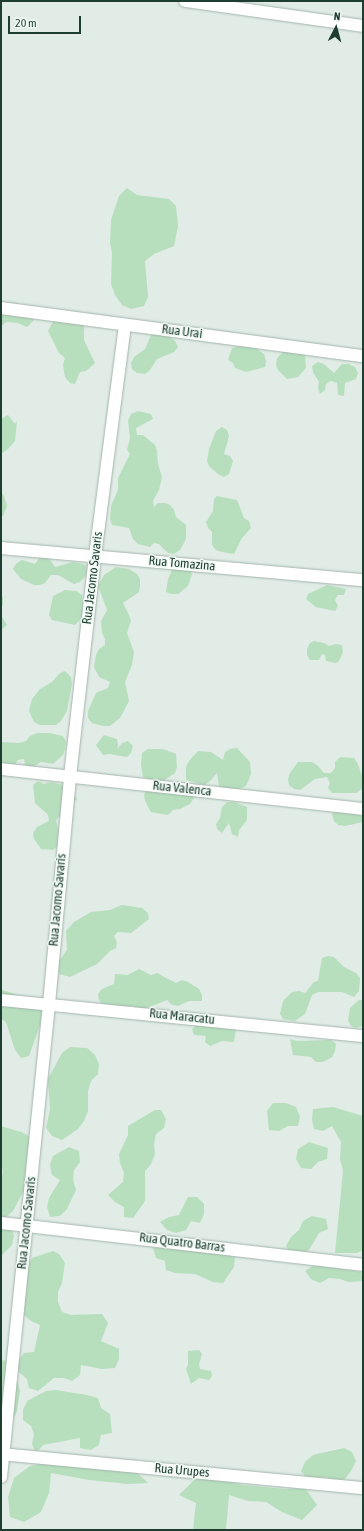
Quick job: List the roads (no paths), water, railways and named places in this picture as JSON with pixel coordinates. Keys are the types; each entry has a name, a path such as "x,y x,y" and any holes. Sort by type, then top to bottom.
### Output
{"street":[{"path":"185,1 363,26"},
{"name":"Rua Urai","path":"1,308 363,356"},
{"name":"Rua Jacomo Savaris","path":"1,1477 2,1454 49,1004 70,776 95,556 125,325"},
{"name":"Rua Tomazina","path":"1,548 363,580"},
{"name":"Rua Valenca","path":"1,769 363,809"},
{"name":"Rua Maracatu","path":"1,1000 363,1036"},
{"name":"Rua Quatro Barras","path":"1,1223 363,1265"},
{"name":"Rua Urupes","path":"2,1454 363,1488"}]}
